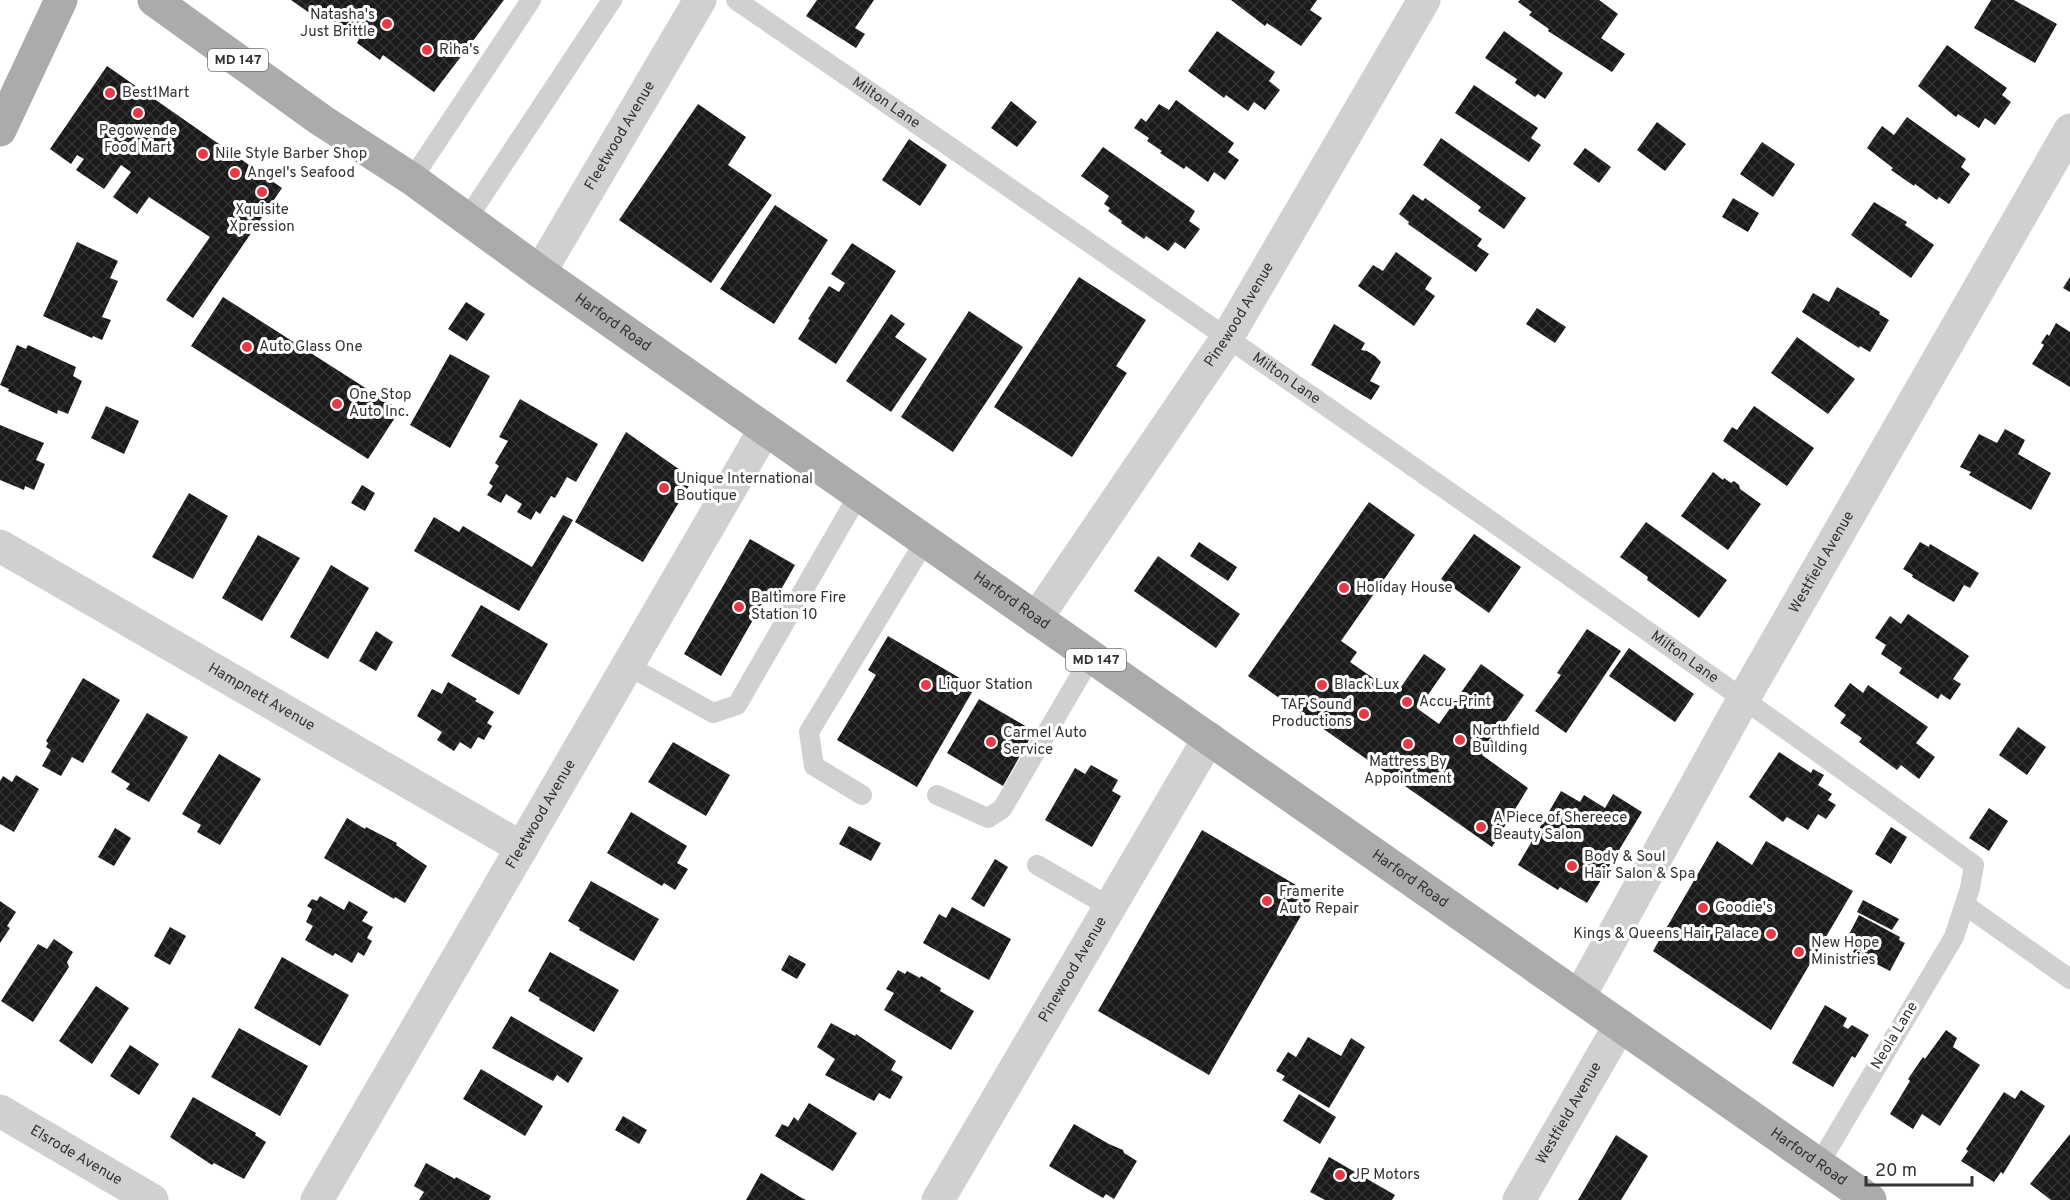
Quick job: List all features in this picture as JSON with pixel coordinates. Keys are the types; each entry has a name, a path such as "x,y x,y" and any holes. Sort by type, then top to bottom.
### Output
{"main road":[{"path":"0,130 61,0"},
{"name":"Harford Road","path":"154,0 321,120 412,179 540,272 1870,1200"}],"street":[{"name":"Fleetwood Avenue","path":"540,272 700,0"},
{"name":"Pinewood Avenue","path":"1036,619 1227,338 1424,0"},
{"name":"Westfield Avenue","path":"1579,997 1744,698 2070,130"},
{"name":"Fleetwood Avenue","path":"317,1200 765,429"},
{"name":"Hampnett Avenue","path":"0,546 522,848"},
{"name":"Pinewood Avenue","path":"938,1200 1209,738"},
{"name":"Westfield Avenue","path":"1519,1200 1620,1025"},
{"name":"Elsrode Avenue","path":"0,1111 152,1200"}],"lane":[{"path":"412,179 531,0"},
{"path":"467,219 612,0"},
{"name":"Milton Lane","path":"736,0 1744,698 1974,865 1965,905"},
{"path":"627,665 713,713 737,705 859,495"},
{"path":"862,795 814,766 808,732 925,541"},
{"path":"937,795 988,818 1002,809 1091,657"},
{"path":"1037,865 1110,907"},
{"path":"1965,905 2070,979"},
{"name":"Neola Lane","path":"1819,1164 1954,937 1965,905"}],"building":[{"path":"291,0 504,0 434,92 383,55 380,60 357,43 359,39 325,15 321,21"},
{"path":"817,0 874,0 855,28 865,34 856,48 806,16"},
{"path":"1231,0 1317,0 1310,10 1322,18 1301,46 1267,23 1265,26"},
{"path":"1520,0 1599,0 1618,14 1601,38 1625,54 1612,72 1548,31 1549,29 1529,15 1532,12 1518,2"},
{"path":"1991,0 2014,0 2057,24 2035,63 1974,28"},
{"path":"1217,31 1275,72 1269,81 1280,90 1265,110 1254,102 1248,111 1226,95 1224,98 1188,71"},
{"path":"1504,31 1563,73 1545,99 1538,94 1535,97 1515,83 1517,79 1485,58"},
{"path":"1947,45 2007,88 2002,95 2011,102 1995,125 1985,118 1979,128 1958,114 1956,117 1918,86"},
{"path":"107,66 282,188 193,318 166,300 210,237 149,197 137,214 113,197 131,172 121,165 104,189 76,170 84,159 77,155 71,164 50,149"},
{"path":"1474,85 1538,128 1531,138 1541,145 1529,162 1455,113"},
{"path":"1176,100 1234,143 1228,152 1239,160 1225,180 1214,172 1208,182 1186,166 1184,169 1160,153 1162,151 1147,141 1149,138 1134,128 1141,118 1146,122 1159,104 1169,110"},
{"path":"1011,101 1037,122 1017,147 991,128"},
{"path":"698,104 746,137 728,165 772,195 711,283 619,220"},
{"path":"1907,117 1966,159 1961,167 1970,174 1949,204 1939,197 1937,200 1915,184 1914,186 1891,170 1893,168 1867,148 1882,126 1894,135"},
{"path":"1657,122 1686,144 1665,171 1637,150"},
{"path":"1441,138 1526,198 1504,229 1478,211 1481,207 1423,165"},
{"path":"909,139 947,165 920,206 882,180"},
{"path":"1762,142 1795,164 1773,197 1740,174"},
{"path":"1103,147 1195,211 1189,221 1200,229 1185,249 1175,242 1168,251 1146,236 1144,239 1108,211 1110,208 1104,204 1109,196 1081,176"},
{"path":"1585,148 1611,167 1599,183 1573,164"},
{"path":"1413,194 1423,201 1425,198 1482,239 1477,246 1489,254 1476,272 1408,224 1409,222 1399,214"},
{"path":"1733,198 1759,213 1748,232 1722,217"},
{"path":"1874,202 1907,222 1905,225 1934,245 1911,278 1851,235"},
{"path":"775,205 828,240 774,324 720,289"},
{"path":"77,242 118,261 110,278 118,281 102,317 111,320 102,340 93,336 92,338 43,316"},
{"path":"852,243 896,271 836,364 798,339 829,286 839,292 845,283 831,274"},
{"path":"1396,252 1432,278 1425,289 1435,296 1414,326 1358,286 1373,265 1383,271"},
{"path":"1079,277 1146,320 1116,366 1127,373 1072,457 994,407"},
{"path":"2070,277 2070,292 2063,288"},
{"path":"1837,287 1880,312 1879,314 1889,320 1870,352 1860,346 1859,348 1802,312 1813,293 1829,302"},
{"path":"223,297 400,410 368,459 191,346"},
{"path":"466,302 485,314 467,341 448,329"},
{"path":"1537,308 1566,327 1555,343 1526,324"},
{"path":"969,311 1023,347 953,452 901,417"},
{"path":"891,314 905,324 895,337 927,359 891,412 846,381"},
{"path":"2056,323 2070,332 2070,387 2032,364 2044,345 2041,343 2047,334 2049,336"},
{"path":"1334,324 1365,343 1361,350 1367,351 1381,362 1370,381 1380,386 1371,400 1311,365"},
{"path":"1797,337 1855,379 1828,414 1771,373"},
{"path":"17,345 26,349 28,345 76,367 73,376 82,381 68,414 58,410 57,414 0,385"},
{"path":"450,354 490,376 450,448 410,425"},
{"path":"520,399 598,444 576,482 567,477 555,498 551,496 540,514 536,511 531,520 517,512 522,504 506,494 501,503 487,495 493,486 489,483 499,466 495,463 508,441 499,437"},
{"path":"106,406 139,421 124,454 91,438"},
{"path":"1754,406 1814,448 1787,486 1723,441 1732,427 1737,430"},
{"path":"0,425 44,443 36,460 45,464 34,490 25,486 24,490 0,480"},
{"path":"2005,429 2025,440 2018,454 2051,473 2031,510 1969,475 1971,472 1960,467 1979,434 1997,443"},
{"path":"626,432 693,479 643,562 575,522"},
{"path":"1713,472 1723,480 1724,478 1731,483 1734,481 1740,489 1761,504 1728,550 1681,516"},
{"path":"362,485 375,493 365,511 351,503"},
{"path":"189,493 228,516 193,579 152,557"},
{"path":"1369,502 1415,535 1341,641 1357,652 1350,662 1396,694 1424,654 1446,669 1418,709 1439,724 1481,664 1524,695 1482,755 1528,788 1492,847 1248,676"},
{"path":"563,515 573,520 519,611 414,551 434,517 459,532 463,526 532,567"},
{"path":"1646,522 1727,580 1699,618 1620,557"},
{"path":"1474,534 1521,567 1489,613 1441,579"},
{"path":"258,535 300,558 262,621 222,598"},
{"path":"750,539 795,565 778,595 770,590 721,676 684,654"},
{"path":"1199,542 1237,567 1228,581 1190,556"},
{"path":"1920,542 1929,547 1930,544 1979,573 1970,588 1964,585 1954,602 1912,577 1913,575 1903,569"},
{"path":"1158,556 1240,614 1216,648 1134,591"},
{"path":"331,565 369,588 328,659 290,637"},
{"path":"481,605 548,644 519,695 451,656"},
{"path":"1908,614 1969,656 1953,679 1961,684 1950,700 1941,694 1938,699 1899,673 1902,668 1881,654 1886,645 1875,638 1890,616 1901,624"},
{"path":"1587,629 1621,651 1566,733 1535,711 1561,675 1557,673"},
{"path":"376,631 393,642 376,671 359,661"},
{"path":"888,636 975,687 917,787 837,740 876,675 868,670"},
{"path":"1629,648 1694,694 1675,722 1609,676"},
{"path":"83,678 120,700 83,763 72,757 61,776 42,766 51,750 46,747 48,743 46,741"},
{"path":"448,682 494,712 487,723 492,726 484,740 478,737 471,749 460,742 454,751 437,740 442,732 417,716 432,689 442,694"},
{"path":"1850,683 1863,693 1868,685 1928,727 1916,743 1935,757 1919,779 1901,765 1897,770 1859,742 1862,738 1840,723 1846,715 1834,706"},
{"name":"Carmel Auto Service","path":"979,699 1034,731 1003,786 947,753"},
{"path":"147,713 188,737 149,802 126,789 130,784 111,772"},
{"path":"2018,727 2046,747 2027,775 1999,755"},
{"path":"673,742 730,775 706,816 648,782"},
{"path":"1779,752 1811,773 1813,769 1824,775 1818,785 1832,794 1828,800 1836,805 1826,819 1818,814 1808,830 1787,817 1783,822 1749,797"},
{"path":"219,754 261,779 220,845 197,832 201,825 182,814"},
{"path":"1091,765 1118,780 1112,791 1121,796 1092,847 1045,820 1075,768 1085,774"},
{"path":"16,775 39,789 14,832 0,824 0,781 3,776 12,782"},
{"path":"1561,791 1580,802 1584,795 1605,808 1613,794 1642,812 1587,903 1560,887 1558,890 1518,865"},
{"path":"1989,808 2008,821 1989,851 1969,838"},
{"path":"631,812 687,846 677,863 688,869 675,890 664,883 662,886 607,853"},
{"path":"347,818 397,843 396,845 427,866 405,903 395,897 394,899 324,858"},
{"path":"849,826 881,843 871,861 839,844"},
{"path":"1891,827 1907,837 1891,864 1875,854"},
{"path":"115,828 131,838 114,866 98,857"},
{"path":"1202,830 1313,895 1209,1075 1098,1011"},
{"path":"1717,841 1752,865 1766,841 1853,891 1771,1030 1653,951"},
{"path":"995,859 1008,867 984,907 971,899"},
{"path":"591,881 659,919 634,961 579,930 580,928 568,921"},
{"path":"320,896 344,910 349,901 368,912 362,921 373,927 367,938 372,941 364,956 358,952 352,963 335,953 333,956 305,940 313,926 306,922 312,909 307,906 312,899 317,901"},
{"path":"1863,900 1899,919 1892,930 1857,912"},
{"path":"0,901 16,912 7,926 10,928 0,943"},
{"path":"952,907 1011,939 989,980 923,943 939,914 946,918"},
{"path":"1859,915 1900,937 1899,940 1905,943 1890,971 1853,952 1855,948 1845,942"},
{"path":"170,927 186,936 170,965 154,956"},
{"path":"54,939 73,952 67,962 69,967 33,1022 1,1001 38,944 47,949"},
{"path":"550,952 619,990 594,1032 539,1000 540,998 528,991"},
{"path":"789,955 806,964 797,979 781,970"},
{"path":"282,957 349,995 320,1046 254,1008"},
{"path":"898,970 905,974 907,971 920,978 921,976 941,988 940,991 974,1011 951,1050 884,1010 894,993 886,989"},
{"path":"96,986 129,1008 92,1064 59,1041"},
{"path":"1825,1005 1847,1018 1843,1026 1848,1029 1852,1025 1869,1035 1855,1058 1852,1056 1833,1087 1792,1063"},
{"path":"511,1016 583,1058 568,1083 557,1075 553,1081 492,1048"},
{"path":"831,1023 855,1036 856,1034 896,1061 891,1070 903,1077 890,1099 879,1093 874,1101 825,1075 835,1059 817,1047"},
{"path":"239,1028 308,1066 280,1116 211,1077"},
{"path":"1946,1030 1957,1038 1953,1047 1980,1065 1940,1126 1922,1114 1913,1129 1890,1114 1910,1081 1908,1079"},
{"path":"1308,1037 1341,1056 1351,1038 1365,1047 1329,1108 1282,1080 1285,1076 1276,1071 1288,1052 1296,1057"},
{"path":"130,1045 159,1064 139,1095 110,1076"},
{"path":"481,1069 543,1106 525,1136 463,1099"},
{"path":"2021,1090 2045,1106 2003,1174 2001,1172 1994,1182 1961,1161 1968,1151 1966,1149 2004,1092 2015,1099"},
{"path":"1299,1094 1336,1117 1320,1144 1283,1121"},
{"path":"193,1097 256,1133 255,1135 266,1142 244,1179 214,1163 212,1165 170,1137"},
{"path":"809,1103 857,1133 833,1171 775,1136 782,1124 788,1127 794,1117 798,1121"},
{"path":"623,1116 647,1130 639,1144 615,1130"},
{"path":"1074,1124 1123,1150 1137,1161 1114,1199 1106,1194 1103,1198 1049,1166"},
{"path":"2070,1134 2070,1200 2051,1200 2030,1184"},
{"path":"1616,1135 1648,1156 1621,1200 1578,1200"},
{"name":"JP Motors","path":"1329,1157 1395,1195 1392,1200 1325,1200 1310,1192"},
{"path":"426,1163 491,1196 489,1200 419,1200 424,1192 414,1186"},
{"path":"761,1173 800,1197 806,1200 746,1200"}],"place":[{"name":"Natasha's Just Brittle","path":"387,24"},
{"name":"Riha's","path":"427,50"},
{"name":"Best1Mart","path":"110,93"},
{"name":"Pegowende Food Mart","path":"138,113"},
{"name":"Nile Style Barber Shop","path":"203,154"},
{"name":"Angel's Seafood","path":"235,173"},
{"name":"Xquisite Xpression","path":"262,192"},
{"name":"Auto Glass One","path":"247,347"},
{"name":"One Stop Auto Inc.","path":"337,404"},
{"name":"Unique International Boutique","path":"664,488"},
{"name":"Holiday House","path":"1344,588"},
{"name":"Baltimore Fire Station 10","path":"739,607"},
{"name":"Liquor Station","path":"926,685"},
{"name":"Black Lux","path":"1322,685"},
{"name":"Accu-Print","path":"1407,702"},
{"name":"TAF Sound Productions","path":"1364,714"},
{"name":"Northfield Building","path":"1460,740"},
{"name":"Carmel Auto Service","path":"991,742"},
{"name":"Mattress By Appointment","path":"1408,744"},
{"name":"A Piece of Shereece Beauty Salon","path":"1481,827"},
{"name":"Body & Soul Hair Salon & Spa","path":"1572,866"},
{"name":"Framerite Auto Repair","path":"1267,901"},
{"name":"Goodie's","path":"1703,908"},
{"name":"Kings & Queens Hair Palace","path":"1771,934"},
{"name":"New Hope Ministries","path":"1799,952"},
{"name":"JP Motors","path":"1340,1175"}]}
